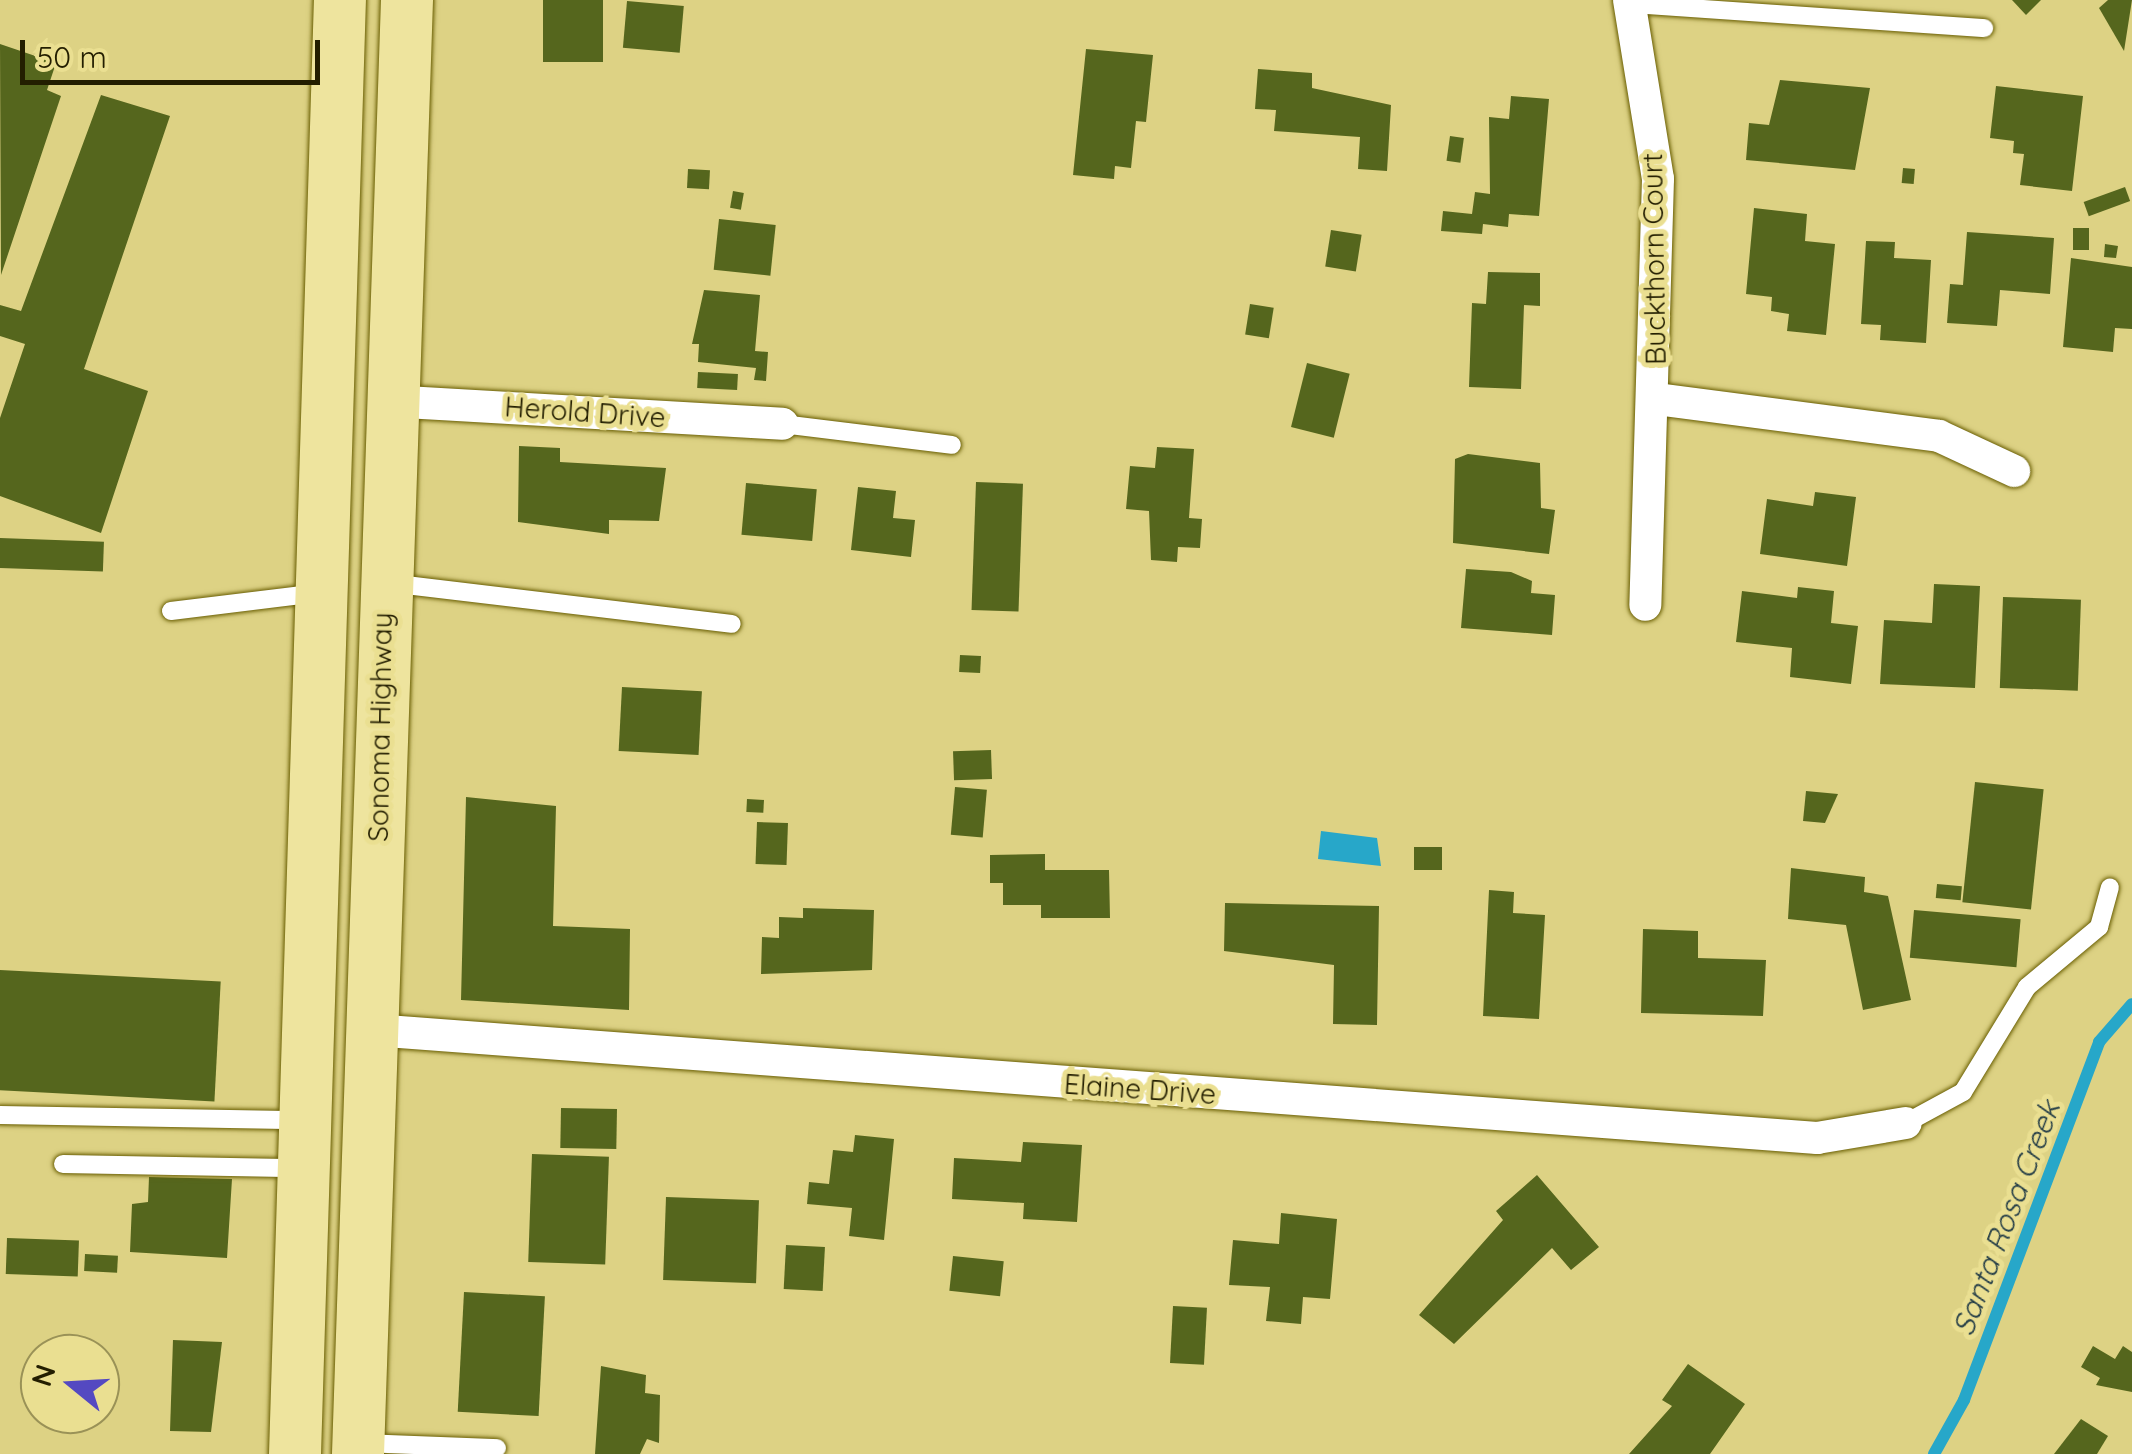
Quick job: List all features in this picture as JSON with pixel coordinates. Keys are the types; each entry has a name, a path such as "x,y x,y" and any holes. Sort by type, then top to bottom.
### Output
{"main road":[{"path":"295,1454 340,0"},
{"name":"Sonoma Highway","path":"358,1448 373,1030 388,401 407,0"}],"street":[{"name":"Buckthorn Court","path":"1630,2 1658,180 1656,399 1645,605"},
{"name":"Buckthorn Court","path":"1656,399 1939,436 2014,471"},
{"name":"Herold Drive","path":"388,401 782,424"},
{"name":"Elaine Drive","path":"373,1030 1817,1138 1906,1122"}],"lane":[{"path":"1630,2 1984,28"},
{"path":"782,424 952,445"},
{"path":"384,582 732,624"},
{"path":"171,612 322,592"},
{"path":"1906,1122 1963,1092 2027,987 2099,927 2110,887"},
{"path":"0,1115 306,1144"},
{"path":"62,1164 306,1144"},
{"path":"358,1448 497,1448"}],"water":[{"path":"1321,831 1377,838 1381,866 1318,859"}],"building":[{"path":"543,0 603,0 603,62 543,62"},
{"path":"2012,0 2041,0 2026,15"},
{"path":"2108,0 2132,0 2124,51 2099,8"},
{"path":"627,1 684,6 680,53 623,48"},
{"path":"0,44 56,63 47,90 61,96 1,275"},
{"path":"1086,49 1153,55 1146,122 1136,121 1131,168 1115,166 1114,179 1073,175"},
{"path":"1258,69 1312,73 1312,88 1391,105 1387,171 1358,169 1360,137 1274,131 1276,110 1255,109"},
{"path":"1780,80 1870,88 1855,170 1746,160 1749,123 1769,125"},
{"path":"1996,86 2083,96 2072,191 2020,185 2024,154 2013,153 2014,141 1990,138"},
{"path":"101,95 170,116 84,369 148,391 101,533 0,496 0,418 25,344 0,336 0,305 21,311"},
{"path":"1511,96 1549,99 1539,216 1509,214 1508,227 1483,224 1482,234 1441,231 1443,211 1472,214 1475,192 1490,194 1489,117 1509,119"},
{"path":"1450,136 1464,138 1460,163 1447,161"},
{"path":"1903,168 1915,169 1914,184 1902,183"},
{"path":"688,169 710,170 709,189 687,188"},
{"path":"2125,187 2130,201 2089,216 2084,202"},
{"path":"733,191 744,193 741,210 730,208"},
{"path":"1754,208 1807,214 1805,241 1835,244 1826,335 1787,331 1789,314 1771,311 1772,297 1746,294"},
{"path":"719,219 776,225 770,276 714,270"},
{"path":"2073,228 2089,228 2089,250 2073,250"},
{"path":"1331,230 1362,235 1356,271 1325,267"},
{"path":"1967,232 2054,238 2050,294 2000,290 1997,326 1947,323 1950,284 1963,285"},
{"path":"1866,241 1895,242 1894,258 1931,260 1926,343 1880,340 1881,325 1861,324"},
{"path":"2105,244 2118,246 2116,258 2104,257"},
{"path":"2071,258 2132,267 2132,329 2115,328 2113,352 2063,347"},
{"path":"1488,272 1540,273 1540,306 1524,305 1521,389 1469,387 1472,303 1486,304"},
{"path":"704,290 760,295 755,351 768,352 766,381 754,380 756,368 698,362 699,344 692,344"},
{"path":"1250,304 1274,308 1269,338 1245,335"},
{"path":"1307,363 1350,374 1334,438 1291,427"},
{"path":"698,372 738,374 737,390 697,388"},
{"path":"519,446 560,448 560,462 666,468 659,521 609,520 609,534 518,522"},
{"path":"1157,447 1194,449 1189,518 1202,519 1200,548 1178,547 1177,562 1151,560 1149,511 1126,509 1130,466 1155,468"},
{"path":"1468,454 1540,463 1541,508 1555,510 1549,554 1453,543 1455,459"},
{"path":"976,482 1023,484 1019,612 972,610"},
{"path":"746,483 817,489 812,541 741,535"},
{"path":"858,487 896,491 893,518 915,520 911,557 851,550"},
{"path":"1815,492 1856,497 1847,566 1760,554 1767,499 1813,506"},
{"path":"0,538 104,542 103,572 0,568"},
{"path":"1466,569 1511,572 1532,581 1531,593 1555,595 1552,635 1461,628"},
{"path":"1934,584 1980,586 1975,688 1880,684 1884,620 1932,623"},
{"path":"1798,587 1834,591 1831,623 1858,626 1851,684 1790,677 1792,648 1736,642 1742,591 1797,598"},
{"path":"2003,597 2081,600 2078,691 2000,688"},
{"path":"960,655 981,656 980,673 959,672"},
{"path":"622,687 702,691 699,755 619,751"},
{"path":"991,750 992,779 954,780 953,751"},
{"path":"1975,782 2044,789 2031,910 1962,902"},
{"path":"955,787 987,790 983,838 951,835"},
{"path":"1806,791 1838,794 1825,823 1803,821"},
{"path":"466,797 556,806 553,926 630,929 629,1010 461,1000"},
{"path":"747,799 764,800 763,813 746,812"},
{"path":"757,822 788,823 787,865 756,864"},
{"path":"1414,847 1442,847 1442,870 1414,870"},
{"path":"1045,854 1045,870 1109,870 1110,918 1041,918 1041,905 1003,905 1003,883 990,883 990,855"},
{"path":"1791,868 1865,877 1864,892 1888,896 1911,1000 1863,1010 1846,925 1788,919"},
{"path":"1937,884 1962,886 1961,900 1936,898"},
{"path":"1489,890 1514,892 1513,913 1545,915 1539,1019 1483,1016"},
{"path":"1225,903 1379,906 1377,1025 1333,1024 1334,965 1224,951"},
{"path":"803,908 874,910 872,970 761,974 762,937 779,938 779,917 803,918"},
{"path":"1914,910 2021,919 2016,967 1910,958"},
{"path":"1643,929 1698,931 1698,958 1766,960 1763,1016 1641,1013"},
{"path":"0,970 221,982 214,1101 0,1090"},
{"path":"561,1108 617,1109 616,1149 560,1148"},
{"path":"855,1135 894,1139 884,1240 849,1236 852,1208 807,1204 809,1182 829,1184 833,1150 853,1152"},
{"path":"1023,1142 1082,1145 1077,1222 1023,1219 1024,1203 952,1199 954,1158 1021,1162"},
{"path":"532,1154 609,1157 605,1265 528,1262"},
{"path":"1537,1175 1599,1247 1571,1270 1552,1248 1454,1344 1419,1315 1503,1220 1496,1211"},
{"path":"149,1177 232,1179 227,1258 130,1252 132,1204 148,1202"},
{"path":"666,1197 759,1200 756,1283 663,1280"},
{"path":"1281,1213 1337,1219 1330,1299 1303,1297 1301,1324 1266,1321 1270,1287 1229,1285 1233,1240 1279,1244"},
{"path":"7,1238 79,1241 78,1276 6,1274"},
{"path":"786,1245 825,1247 823,1291 784,1289"},
{"path":"85,1254 118,1256 117,1273 84,1271"},
{"path":"953,1256 1004,1261 1000,1296 949,1291"},
{"path":"464,1292 545,1296 539,1416 458,1412"},
{"path":"1173,1306 1207,1308 1204,1365 1170,1363"},
{"path":"173,1340 222,1342 211,1432 170,1431"},
{"path":"2093,1346 2115,1359 2123,1346 2132,1352 2132,1392 2096,1385 2100,1378 2081,1367"},
{"path":"1688,1364 1745,1404 1710,1454 1629,1454 1672,1406 1662,1400"},
{"path":"601,1366 646,1375 645,1393 660,1395 659,1443 647,1439 640,1454 595,1454"},
{"path":"2081,1419 2108,1436 2097,1454 2054,1454"}],"waterway":[{"name":"Santa Rosa Creek","path":"1934,1454 1964,1400 2099,1042 2132,1004"}]}
